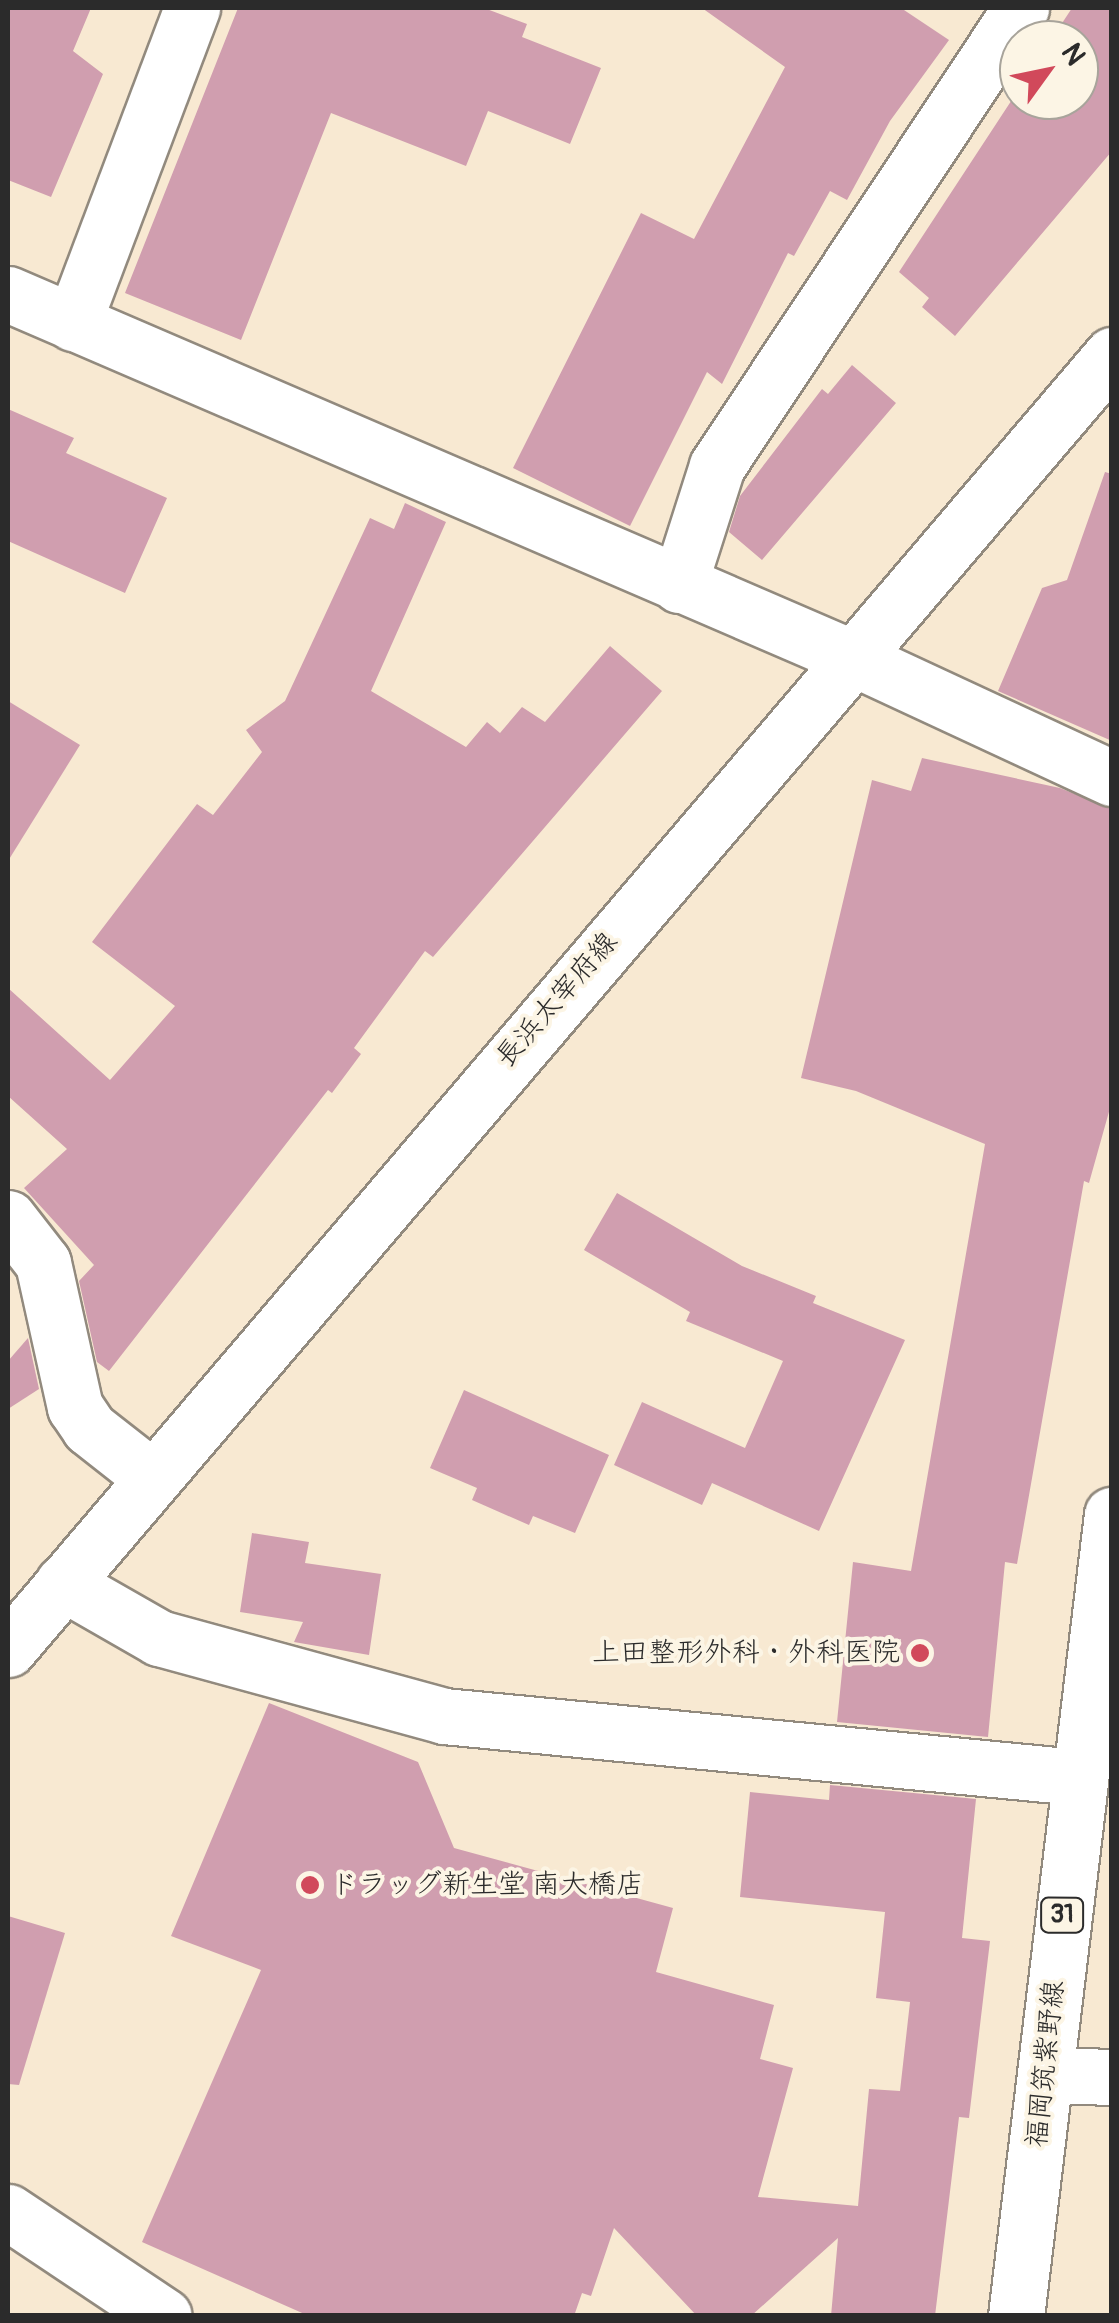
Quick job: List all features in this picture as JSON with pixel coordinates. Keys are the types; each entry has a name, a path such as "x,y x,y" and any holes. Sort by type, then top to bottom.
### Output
{"street":[{"path":"73,323 192,8"},
{"path":"679,585 718,466 1000,15"},
{"path":"8,294 852,658 1112,778"},
{"name":"長浜太宰府線","path":"8,1650 150,1476 1112,355"},
{"path":"8,1218 43,1264 75,1407 89,1428 150,1476"},
{"name":"福岡筑紫野線","path":"1016,2316 1046,2074 1076,1777 1112,1515"},
{"path":"63,1582 158,1638 444,1716 1076,1777"},
{"path":"1046,2074 1112,2077"},
{"path":"8,2212 164,2316"}],"building":[{"path":"8,8 91,8 73,51 103,74 51,197 8,180"},
{"path":"238,8 484,8 527,24 522,37 601,68 570,144 488,111 466,166 331,113 241,340 125,293"},
{"path":"702,8 901,8 949,40 890,121 847,200 830,191 794,256 788,253 722,384 707,372 630,526 513,468 641,213 694,239 785,67"},
{"path":"1072,8 1112,8 1112,151 955,336 922,307 929,298 899,272 999,120 1099,120 1099,20 1064,20"},
{"path":"852,365 896,403 762,560 729,532 740,496 822,389 828,394"},
{"path":"8,409 74,438 66,453 167,498 125,593 8,541"},
{"path":"1105,472 1112,474 1112,741 998,691 1042,588 1067,580"},
{"path":"405,503 446,522 371,691 466,747 487,722 500,733 522,707 545,722 610,646 662,691 433,957 425,951 354,1048 361,1054 332,1093 328,1090 109,1371 97,1362 79,1281 94,1265 24,1188 67,1149 8,1096 8,988 110,1080 175,1006 92,942 197,804 213,815 262,752 246,730 285,701 370,518 394,529"},
{"path":"8,701 80,745 8,861"},
{"path":"922,758 1060,788 1112,809 1112,1101 1089,1183 1084,1181 1017,1564 1005,1562 988,1737 837,1722 853,1562 911,1571 985,1144 856,1091 801,1078 872,780 911,791"},
{"path":"617,1193 742,1266 816,1296 813,1303 905,1340 819,1531 712,1483 702,1505 614,1465 642,1402 745,1448 783,1361 686,1321 690,1312 584,1250"},
{"path":"28,1338 39,1389 8,1409 8,1361"},
{"path":"464,1390 609,1455 575,1533 533,1516 529,1525 472,1500 477,1488 430,1468"},
{"path":"252,1533 309,1542 305,1563 381,1574 369,1655 294,1642 303,1622 240,1612"},
{"path":"269,1703 418,1762 454,1848 673,1908 656,1972 774,2005 760,2059 793,2068 758,2197 858,2206 869,2089 900,2091 910,2002 876,1998 885,1912 740,1897 750,1792 829,1800 830,1785 976,1799 962,1938 990,1941 969,2118 959,2117 935,2316 831,2316 838,2238 751,2316 697,2316 614,2228 591,2296 582,2293 574,2316 309,2316 142,2242 261,1970 171,1936"},
{"path":"8,1916 65,1933 19,2085 8,2084"}],"place":[{"name":"上田整形外科・外科医院","path":"920,1653"},
{"name":"ドラッグ新生堂 南大橋店","path":"310,1885"}]}
